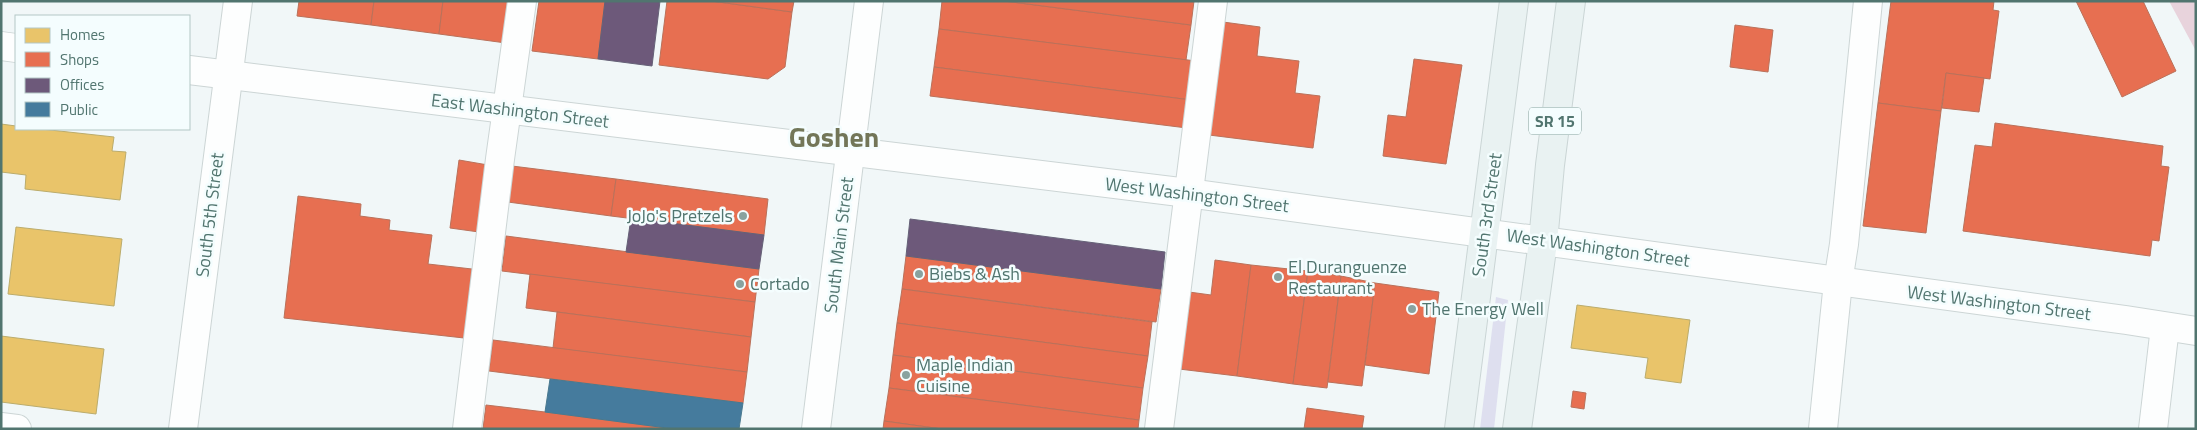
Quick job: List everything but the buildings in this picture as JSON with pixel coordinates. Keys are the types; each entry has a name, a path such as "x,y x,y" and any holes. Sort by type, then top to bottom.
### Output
{"main road":[{"name":"South 3rd Street","path":"1459,429 1514,1"},
{"name":"SR 15","path":"1517,429 1543,242 1550,165 1571,1"}],"street":[{"name":"South 5th Street","path":"183,429 238,1"},
{"path":"467,429 522,1"},
{"name":"South Main Street","path":"816,429 869,1"},
{"path":"1159,429 1213,1"},
{"path":"1823,429 1838,282 1844,244 1868,1"},
{"path":"1,46 15,48"},
{"name":"East Washington Street","path":"190,70 851,153"},
{"name":"West Washington Street","path":"851,153 1188,193 1483,232 1543,242 2196,331"},
{"path":"2153,429 2165,327"},
{"path":"1,427 17,429"}],"shaded area":[{"path":"2169,1 2196,1 2196,51"},
{"path":"1496,297 1508,300 1494,429 1480,429"}],"place":[{"name":"JoJo's Pretzels","path":"743,216"},
{"name":"Biebs & Ash","path":"919,274"},
{"name":"El Duranguenze Restaurant","path":"1278,277"},
{"name":"Cortado","path":"740,284"},
{"name":"The Energy Well","path":"1412,309"},
{"name":"Maple Indian Cuisine","path":"906,375"}],"district":[{"name":"Goshen","path":"834,137"}]}
